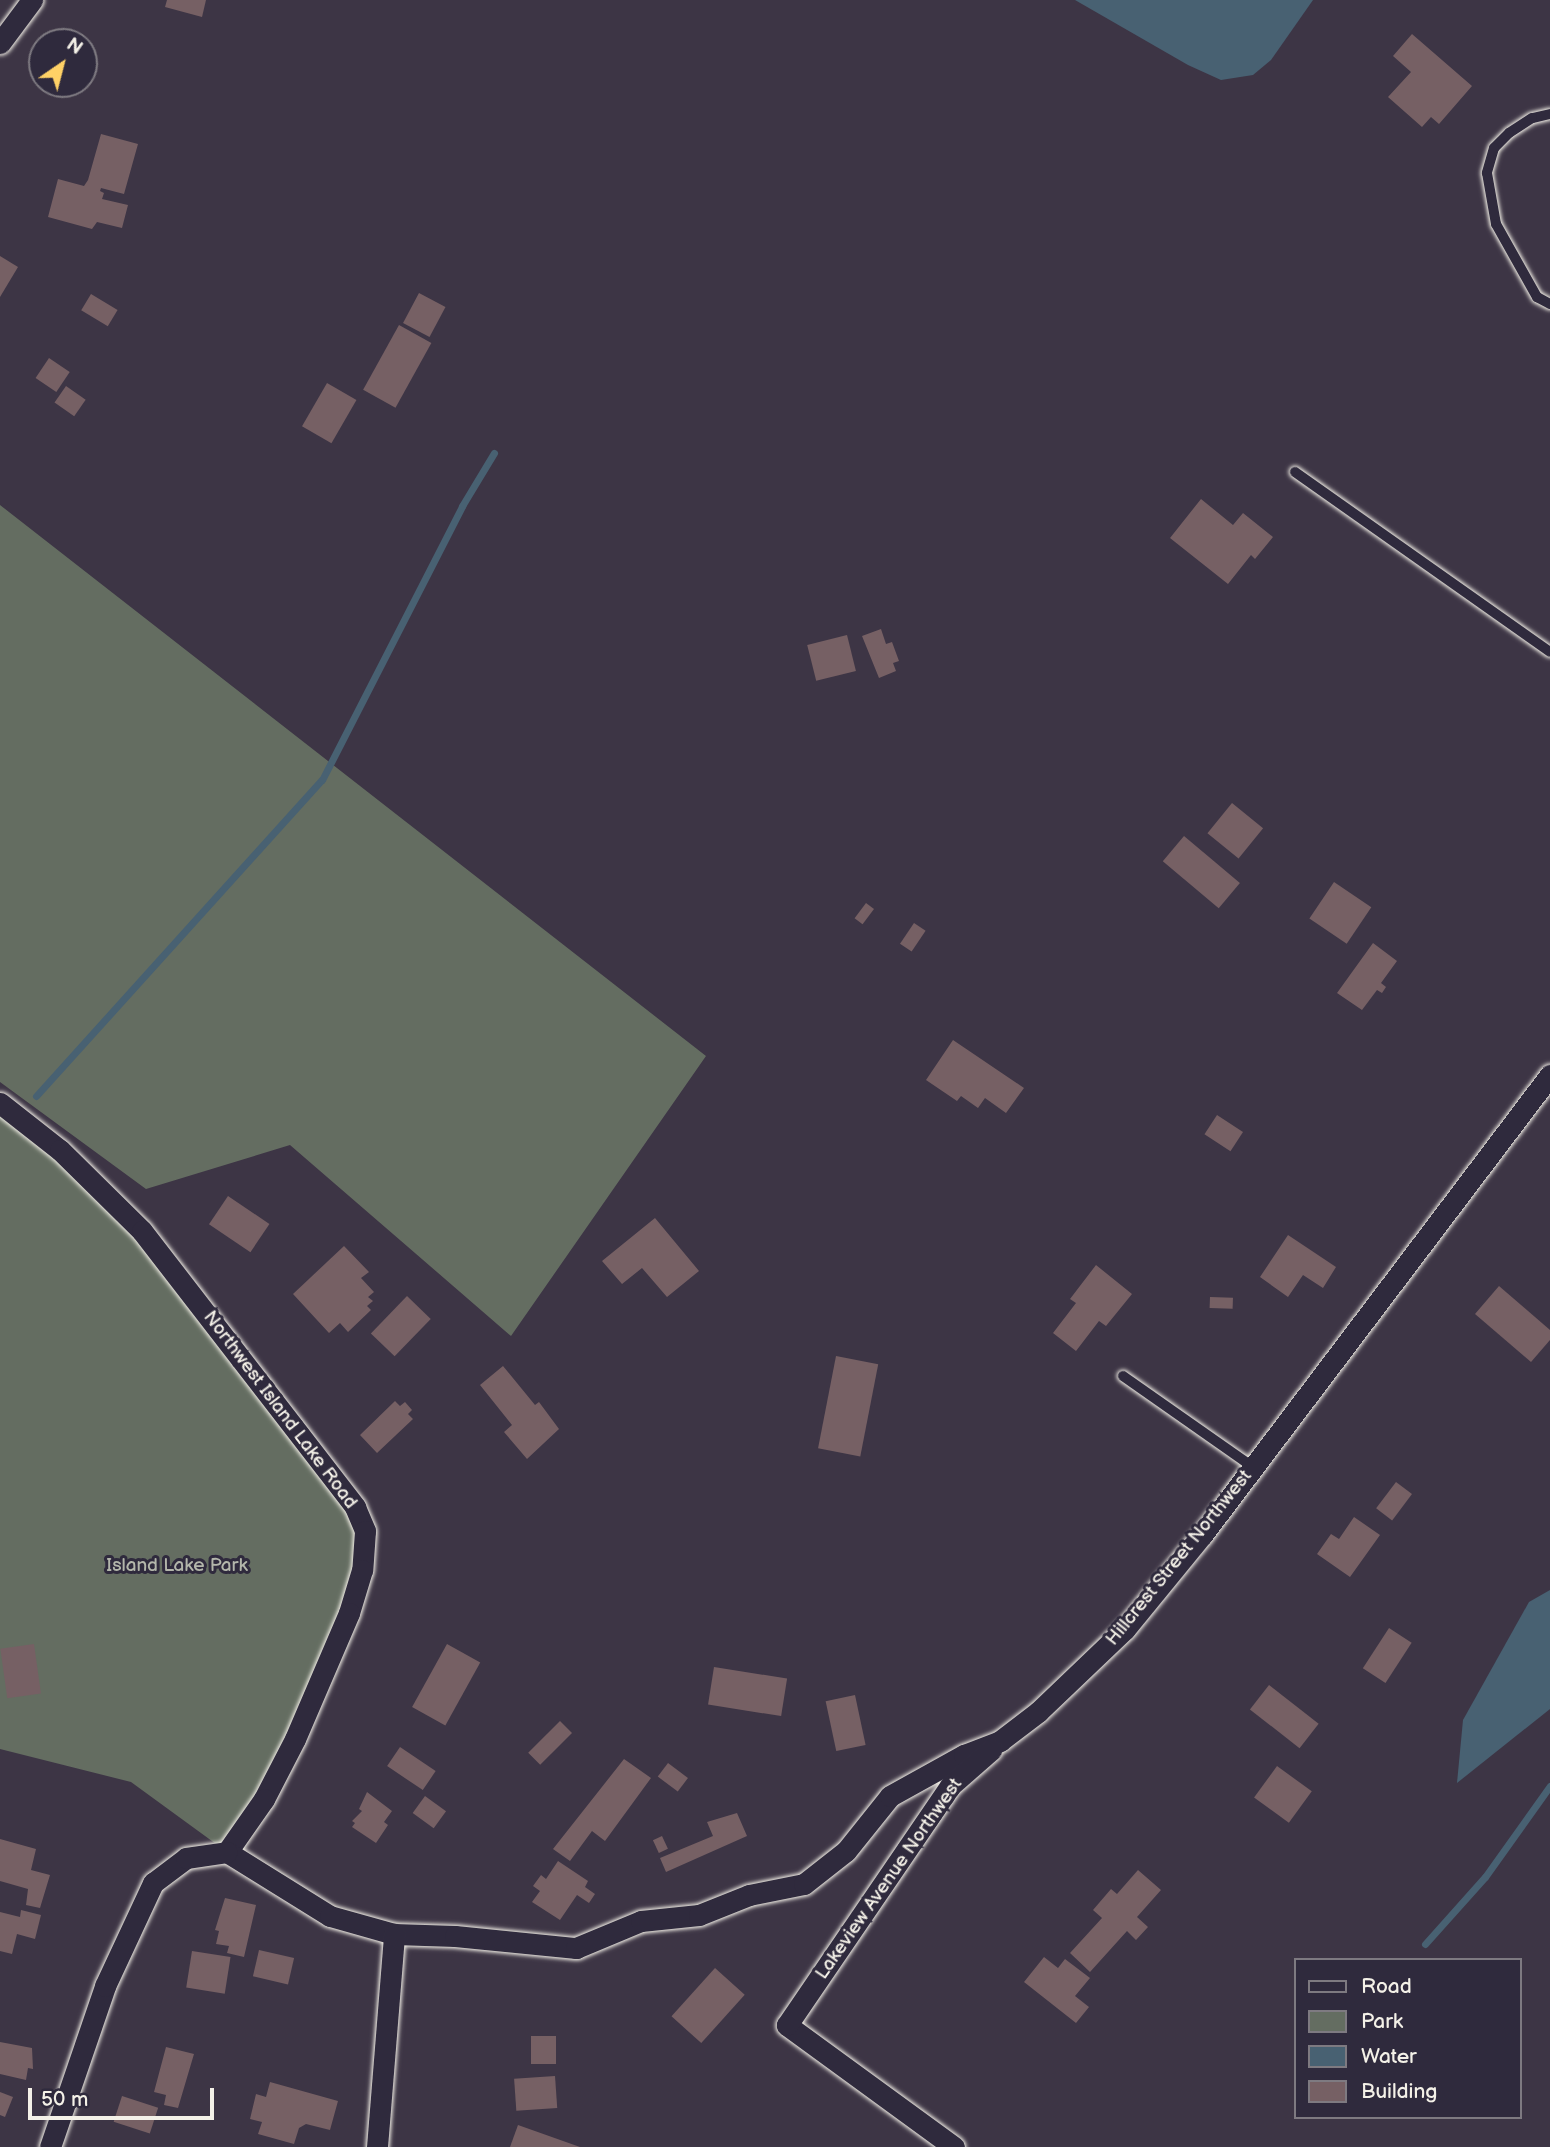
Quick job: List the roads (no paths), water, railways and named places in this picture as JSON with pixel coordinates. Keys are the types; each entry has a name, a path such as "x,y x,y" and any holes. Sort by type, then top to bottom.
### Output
{"street":[{"path":"0,43 32,0"},
{"name":"Hillcrest Street Northwest","path":"227,1853 330,1916 394,1934 455,1936 576,1948 641,1921 699,1916 749,1895 804,1884 846,1852 890,1796 964,1755 1000,1741 1038,1712 1125,1629 1253,1467 1550,1075"},
{"name":"Northwest Island Lake Road","path":"0,1103 60,1150 142,1231 355,1507 365,1531 363,1561 349,1613 295,1739 264,1799 227,1853"},
{"name":"Lakeview Avenue Northwest","path":"954,2147 787,2025 950,1786 1000,1741"},
{"path":"50,2147 104,1986 153,1883 186,1858 227,1853"},
{"path":"377,2147 394,1934"}],"lane":[{"path":"1550,114 1532,118 1509,133 1494,148 1487,173 1496,224 1537,297 1550,304"},
{"path":"1295,472 1550,652"},
{"path":"1123,1376 1253,1467"}],"water":[{"path":"1075,0 1313,0 1271,60 1253,75 1221,80 1188,65"},
{"path":"1550,1590 1550,1709 1457,1783 1463,1720 1529,1602"}],"waterway":[{"path":"36,1096 322,780 462,506 494,453"},
{"path":"1425,1944 1485,1877 1550,1786"}],"park label":[{"name":"Island Lake Park","path":"177,1566"}]}
